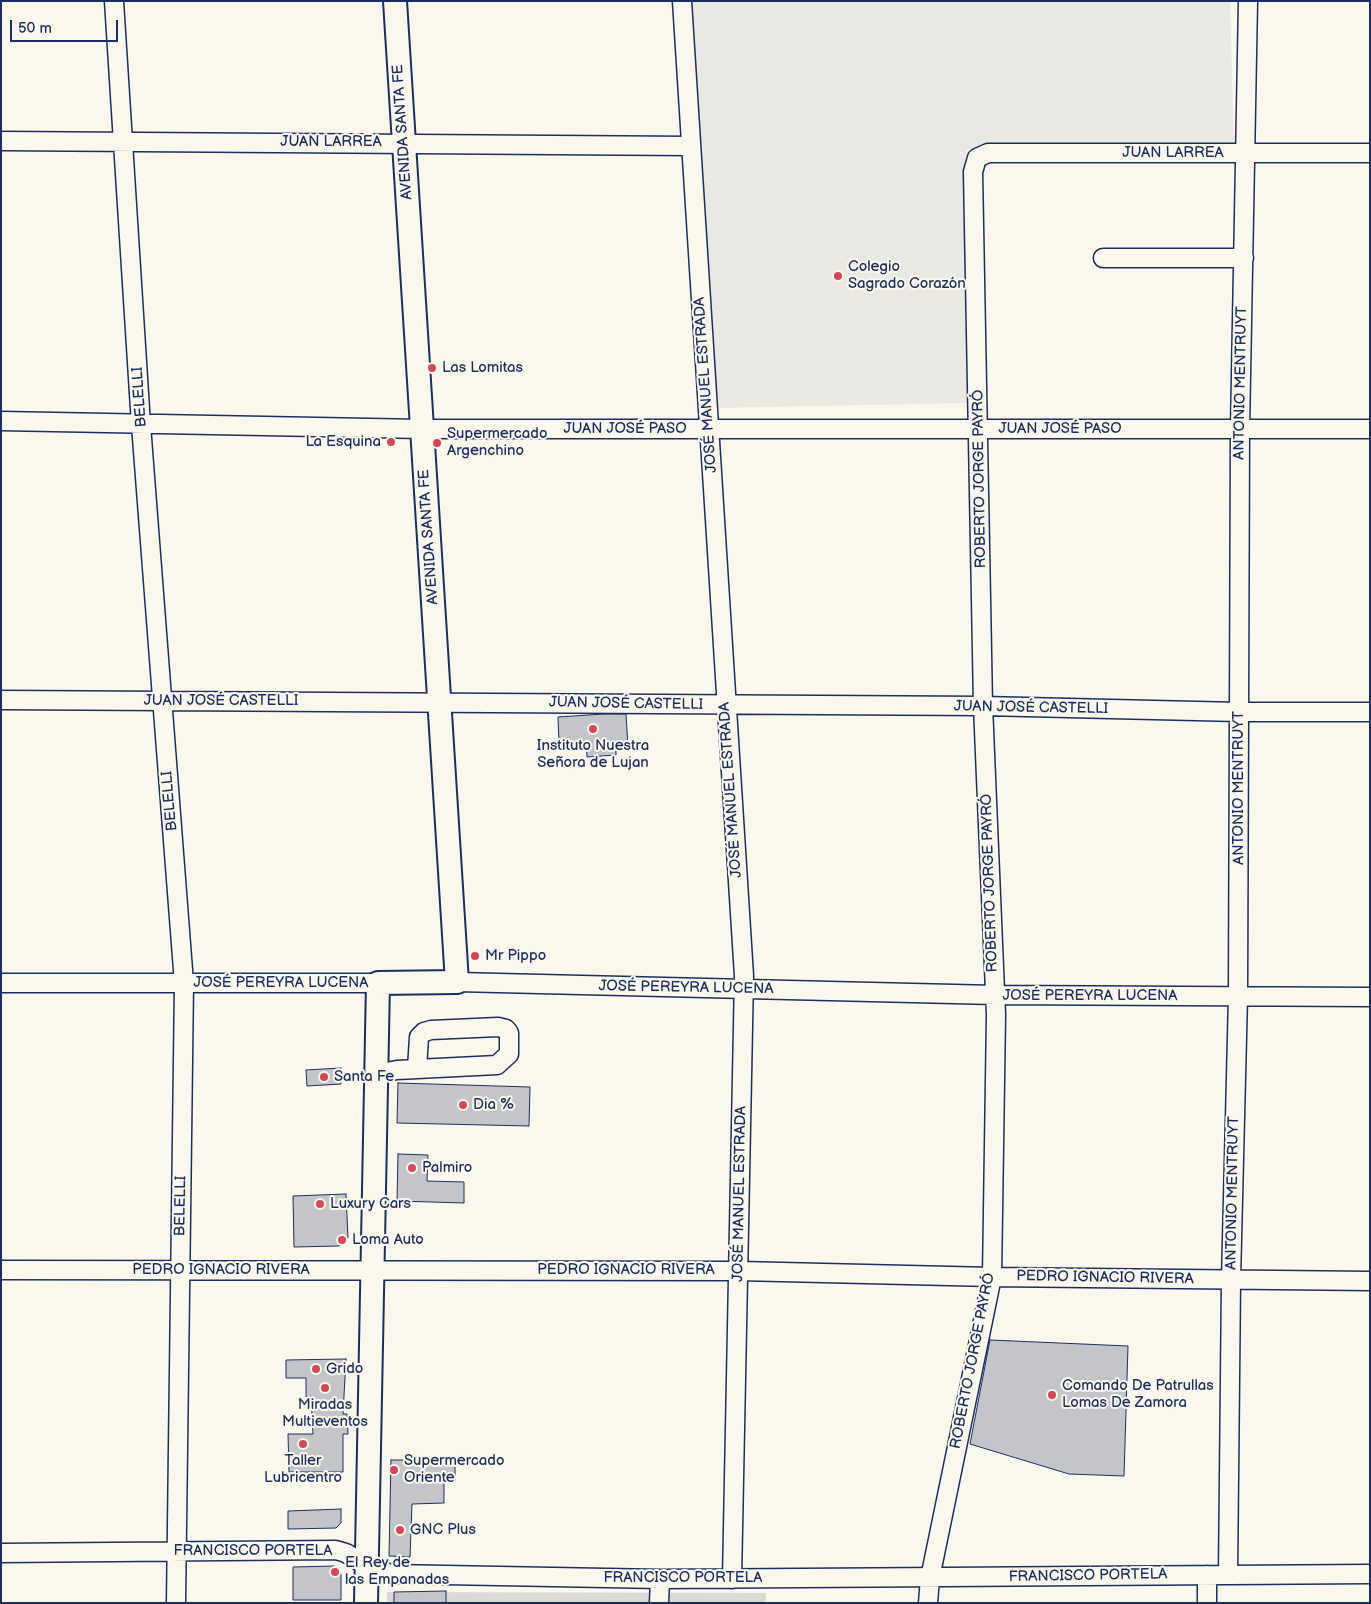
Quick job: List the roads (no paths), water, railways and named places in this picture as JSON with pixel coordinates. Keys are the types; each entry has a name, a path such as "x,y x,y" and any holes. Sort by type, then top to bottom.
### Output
{"main road":[{"name":"AVENIDA SANTA FE","path":"395,1 457,982"},
{"name":"JOSÉ PEREYRA LUCENA","path":"378,983 457,982"},
{"path":"366,1603 378,983"}],"street":[{"name":"BELELLI","path":"114,1 142,425 184,983 176,1603"},
{"name":"JOSÉ MANUEL ESTRADA","path":"682,1 743,989 732,1579"},
{"name":"ANTONIO MENTRUYT","path":"1228,1575 1231,1280 1238,996 1240,429 1248,1"},
{"name":"JUAN LARREA","path":"1,141 404,142 690,146"},
{"name":"JUAN LARREA","path":"977,158 988,154 1370,153"},
{"name":"ROBERTO JORGE PAYRÓ","path":"928,1603 930,1578 992,1277 995,995 983,706 980,429 973,172 977,158"},
{"path":"1103,258 1244,258"},
{"name":"JUAN JOSÉ PASO","path":"1,421 422,429 1370,429"},
{"name":"JUAN JOSÉ CASTELLI","path":"1,700 983,706 1239,712 1370,712"},
{"name":"JOSÉ PEREYRA LUCENA","path":"457,982 995,995 1370,997"},
{"name":"JOSÉ PEREYRA LUCENA","path":"1,983 378,983"},
{"path":"376,1074 417,1069 497,1065 509,1054 509,1033 506,1029 498,1027 430,1030 424,1032 419,1037 417,1069"},
{"name":"PEDRO IGNACIO RIVERA","path":"1,1270 739,1271 992,1277 1370,1281"},
{"name":"FRANCISCO PORTELA","path":"1,1553 336,1550 346,1553 368,1566 391,1574 660,1579 1370,1574"},
{"path":"1207,1575 1207,1603"},
{"path":"659,1603 660,1579"}],"place":[{"name":"Colegio Sagrado Corazón","path":"838,276"},
{"name":"Las Lomitas","path":"432,368"},
{"name":"La Esquina","path":"391,442"},
{"name":"Supermercado Argenchino","path":"437,443"},
{"name":"Instituto Nuestra Señora de Lujan","path":"593,729"},
{"name":"Mr Pippo","path":"475,956"},
{"name":"Santa Fe","path":"324,1077"},
{"name":"Dia %","path":"463,1105"},
{"name":"Palmiro","path":"412,1168"},
{"name":"Luxury Cars","path":"320,1204"},
{"name":"Loma Auto","path":"342,1240"},
{"name":"Grido","path":"316,1369"},
{"name":"Miradas Multieventos","path":"325,1388"},
{"name":"Comando De Patrullas Lomas De Zamora","path":"1052,1395"},
{"name":"Taller Lubricentro","path":"303,1444"},
{"name":"Supermercado Oriente","path":"394,1470"},
{"name":"GNC Plus","path":"400,1530"},
{"name":"El Rey de las Empanadas","path":"335,1572"}]}
